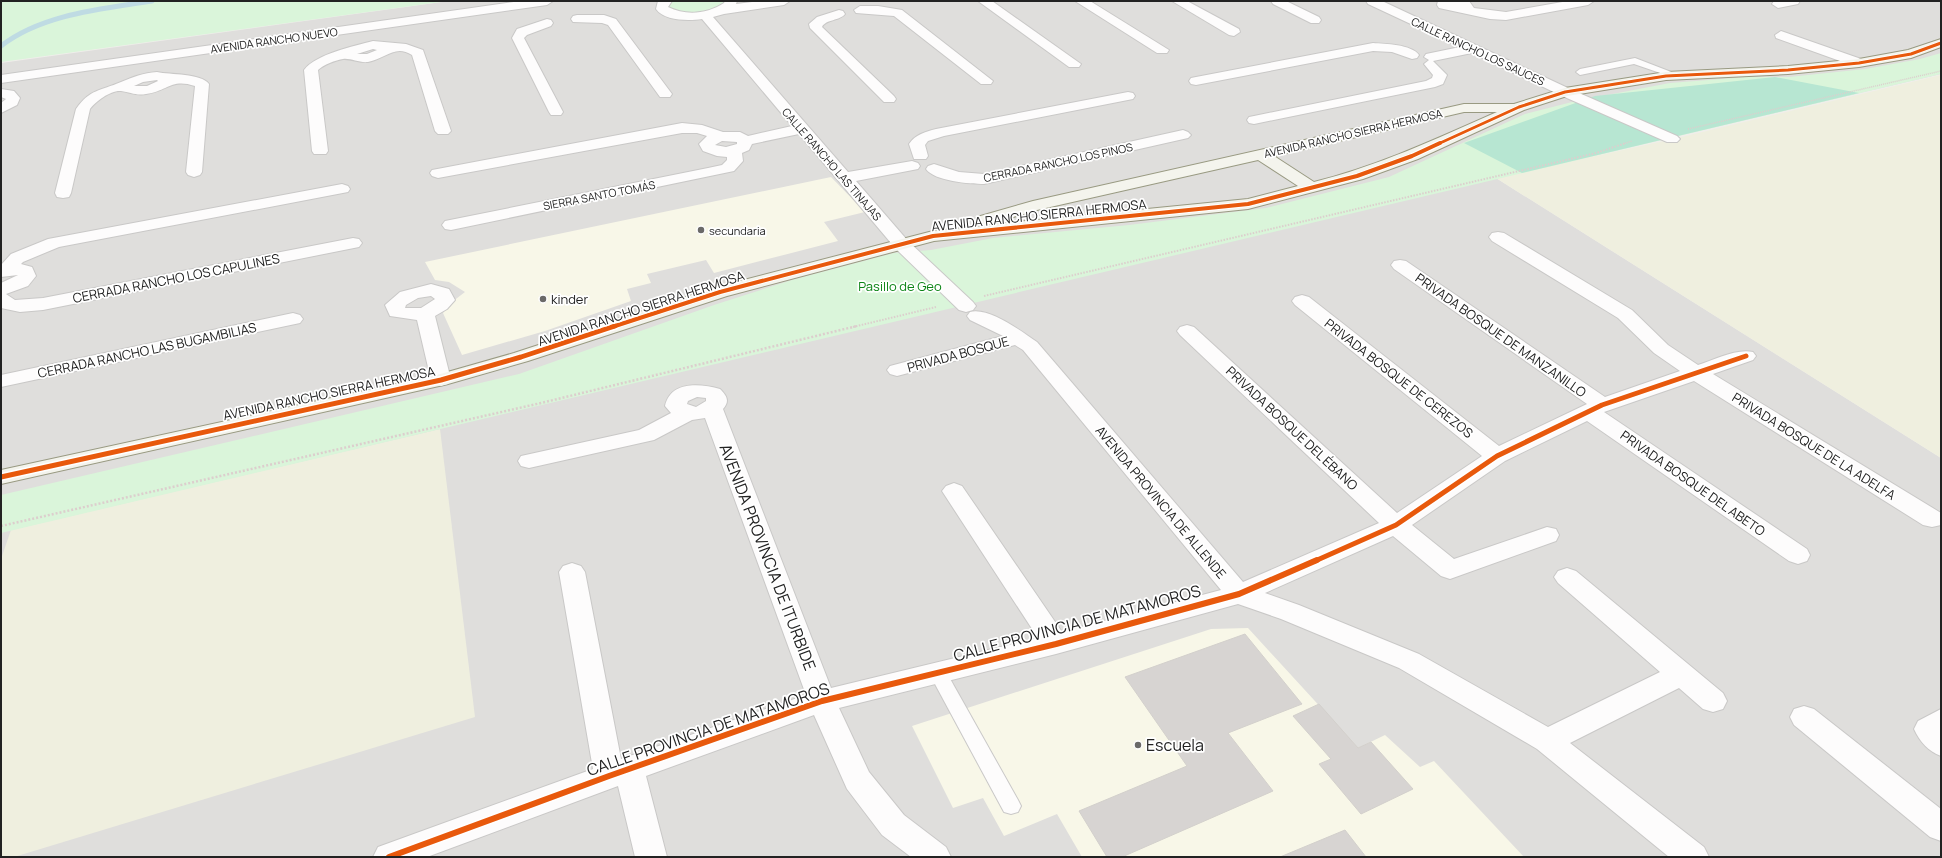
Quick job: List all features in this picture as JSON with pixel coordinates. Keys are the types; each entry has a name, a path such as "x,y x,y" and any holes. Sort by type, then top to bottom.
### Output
{"street":[{"name":"AVENIDA RANCHO NUEVO","path":"1,79 547,1"},
{"path":"740,1 769,4"},
{"path":"662,2 662,9 678,15 705,15 728,5 769,4 784,1"},
{"path":"835,1 848,12"},
{"path":"984,1 1074,64"},
{"path":"1081,1 1162,50"},
{"path":"1178,1 1234,32"},
{"path":"1277,1 1315,20"},
{"name":"CALLE RANCHO LOS SAUCES","path":"1372,1 1566,92 1672,138"},
{"path":"1404,16 1428,11 1451,3 1490,15 1506,16 1588,1"},
{"path":"1778,4 1794,1"},
{"path":"889,99 816,28 815,24 821,20 848,12 878,10 898,13 986,82"},
{"path":"359,14 365,46"},
{"name":"CALLE RANCHO LAS TINAJAS","path":"705,15 902,245 971,311"},
{"path":"556,112 518,38 522,32 560,18 604,19 612,22 665,94"},
{"path":"1781,35 1859,63"},
{"name":"AVENIDA RANCHO SIERRA HERMOSA","path":"933,236 1248,204 1357,176 1412,156 1519,107 1566,92 1675,75 1788,70 1859,63 1911,54 1941,43"},
{"path":"320,152 311,70 316,64 365,46 402,47 413,49 418,53 443,131"},
{"path":"349,52 349,55 352,57 367,57 381,53 384,50 384,47"},
{"path":"1196,81 1373,47 1394,48 1412,55 1407,58 1420,65 1473,49"},
{"path":"147,77 150,58"},
{"path":"1254,120 1430,84 1438,81 1440,75 1431,61"},
{"path":"5,94 25,84 30,75"},
{"path":"63,193 83,109 88,100 105,91 126,85 134,80 147,77 157,76 168,79 187,79 202,84 194,172"},
{"path":"126,85 126,88 129,90 145,90 162,85 168,79"},
{"path":"1,109 12,102 13,98 5,94"},
{"path":"844,178 916,161 916,144 923,138 941,132 1128,96"},
{"name":"AVENIDA RANCHO SIERRA HERMOSA","path":"1,477 442,380 520,357 720,292 902,245 1033,206 1464,108 1519,107"},
{"path":"438,173 682,128 698,128 711,131 720,137 711,140 707,144 708,148 718,152 802,129"},
{"name":"CERRADA RANCHO LOS PINOS","path":"916,161 926,170 934,169 955,178 968,180 984,179 1183,135"},
{"name":"SIERRA SANTO TOMÁS","path":"451,225 709,174 728,168 735,161 739,146"},
{"path":"1260,154 1311,188"},
{"path":"3,271 17,258 54,242 342,189"},
{"name":"PRIVADA BOSQUE DE LA ADELFA","path":"1498,237 1625,314 1661,349 1696,373 1932,519"},
{"name":"CERRADA RANCHO LOS CAPULINES","path":"1,299 4,303 17,307 43,304 353,243"},
{"name":"PRIVADA BOSQUE DE MANZANILLO","path":"1400,265 1596,408"},
{"path":"1,290 21,282 27,276 26,271 19,269 3,271"},
{"name":"PRIVADA BOSQUE DE CEREZOS","path":"1302,301 1497,456"},
{"name":"AVENIDA PROVINCIA DE ALLENDE","path":"971,311 1019,338 1030,346 1239,594"},
{"path":"425,314 442,380"},
{"name":"CERRADA RANCHO LAS BUGAMBILIAS","path":"1,381 293,319"},
{"name":"PRIVADA BOSQUE DEL ÉBANO","path":"1187,331 1396,525 1450,570 1547,535"},
{"name":"PRIVADA BOSQUE","path":"897,370 1019,338"},
{"name":"CALLE PROVINCIA DE MATAMOROS","path":"390,857 619,773 822,701 1056,644 1239,594 1396,525 1497,456 1596,408 1746,356"},
{"name":"PRIVADA BOSQUE DEL ABETO","path":"1596,408 1798,555"},
{"name":"AVENIDA PROVINCIA DE ITURBIDE","path":"529,462 646,435 700,411 822,701 858,780 892,825 935,857"},
{"path":"954,491 1056,644"},
{"path":"572,572 619,773 651,857"},
{"path":"1567,577 1713,702"},
{"path":"1239,594 1290,612 1409,661 1546,741 1693,857"},
{"path":"1546,741 1681,674"},
{"path":"1804,717 1941,827"},
{"path":"1941,721 1928,729 1941,744"}],"lane":[{"path":"1580,72 1634,61 1675,75"},
{"path":"938,673 1011,806"}],"shaded area":[{"path":"449,1 1941,1 1941,74 1496,178 1941,458 1941,857 1,857 1,63"},
{"name":"secundaria","path":"831,177 865,212 824,222 838,241 714,273 706,260 647,274 651,283 627,289 631,301 545,331 462,355 443,313 452,302 465,292 449,282 435,280 425,262"},
{"name":"Escuela","path":"1248,628 1358,748 1385,735 1420,767 1434,761 1524,857 1082,857 1057,814 1004,836 983,798 953,808 912,726 1211,629"}],"green space":[{"path":"1,1 448,1 1,62"},
{"path":"672,1 729,1 710,12 680,13 669,8 668,5"},
{"name":"Pasillo de Geo","path":"1941,53 1941,74 1,533 1,495 519,374 714,305 792,280 894,253 931,250 993,238 1129,225 1266,208 1389,177 1525,114 1576,101 1670,83 1747,77 1789,77 1865,69 1920,59"},
{"path":"1941,75 1941,458 1496,178 1673,139"},
{"path":"1775,77 1859,93 1522,173 1464,143 1595,96"},
{"path":"440,429 475,717 14,857 1,857 1,559 11,530"}],"building":[{"path":"1245,634 1302,704 1228,733 1273,791 1122,857 1107,857 1079,811 1187,766 1125,677"},
{"path":"1319,704 1358,748 1371,742 1413,789 1361,814 1319,764 1331,759 1293,716"},
{"path":"1345,830 1366,857 1280,857"}],"waterway":[{"path":"1,46 17,35 73,14 152,1"}],"cycle path":[{"path":"1,477 441,380 521,357 720,292 933,236 1248,204 1357,176 1412,156 1519,107 1565,92 1666,76 1788,70 1859,63 1911,54 1941,43"},
{"path":"389,857 609,776 822,701 1056,644 1239,594 1396,525 1497,456 1602,405 1746,356"}],"place":[{"name":"secundaria","path":"701,230"},
{"name":"kinder","path":"543,299"},
{"name":"Escuela","path":"1138,745"}]}
